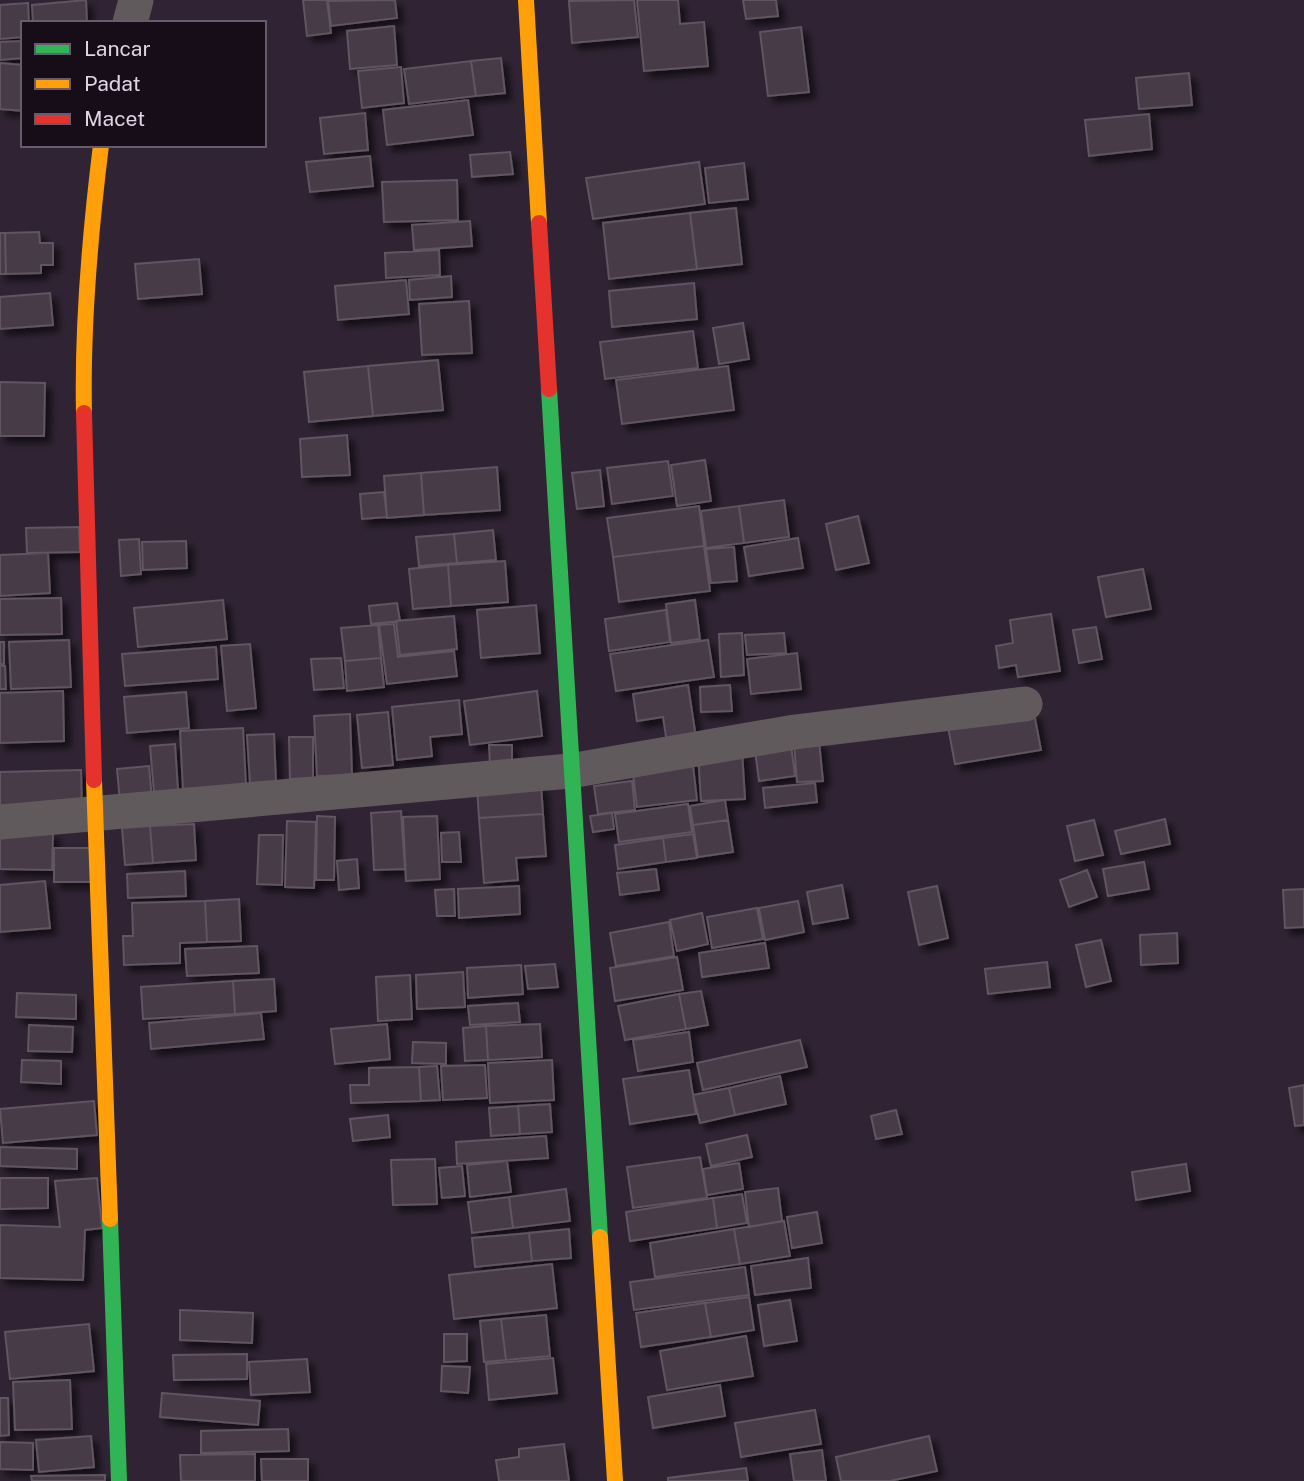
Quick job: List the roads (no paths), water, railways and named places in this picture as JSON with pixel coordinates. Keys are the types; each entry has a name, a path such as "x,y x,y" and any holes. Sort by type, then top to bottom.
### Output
{"street":[{"path":"131,21 136,0"},
{"path":"526,0 570,771 615,1481"},
{"path":"101,147 91,226 83,372 95,814 119,1481"},
{"path":"0,822 570,771 795,732 1025,704"}]}
